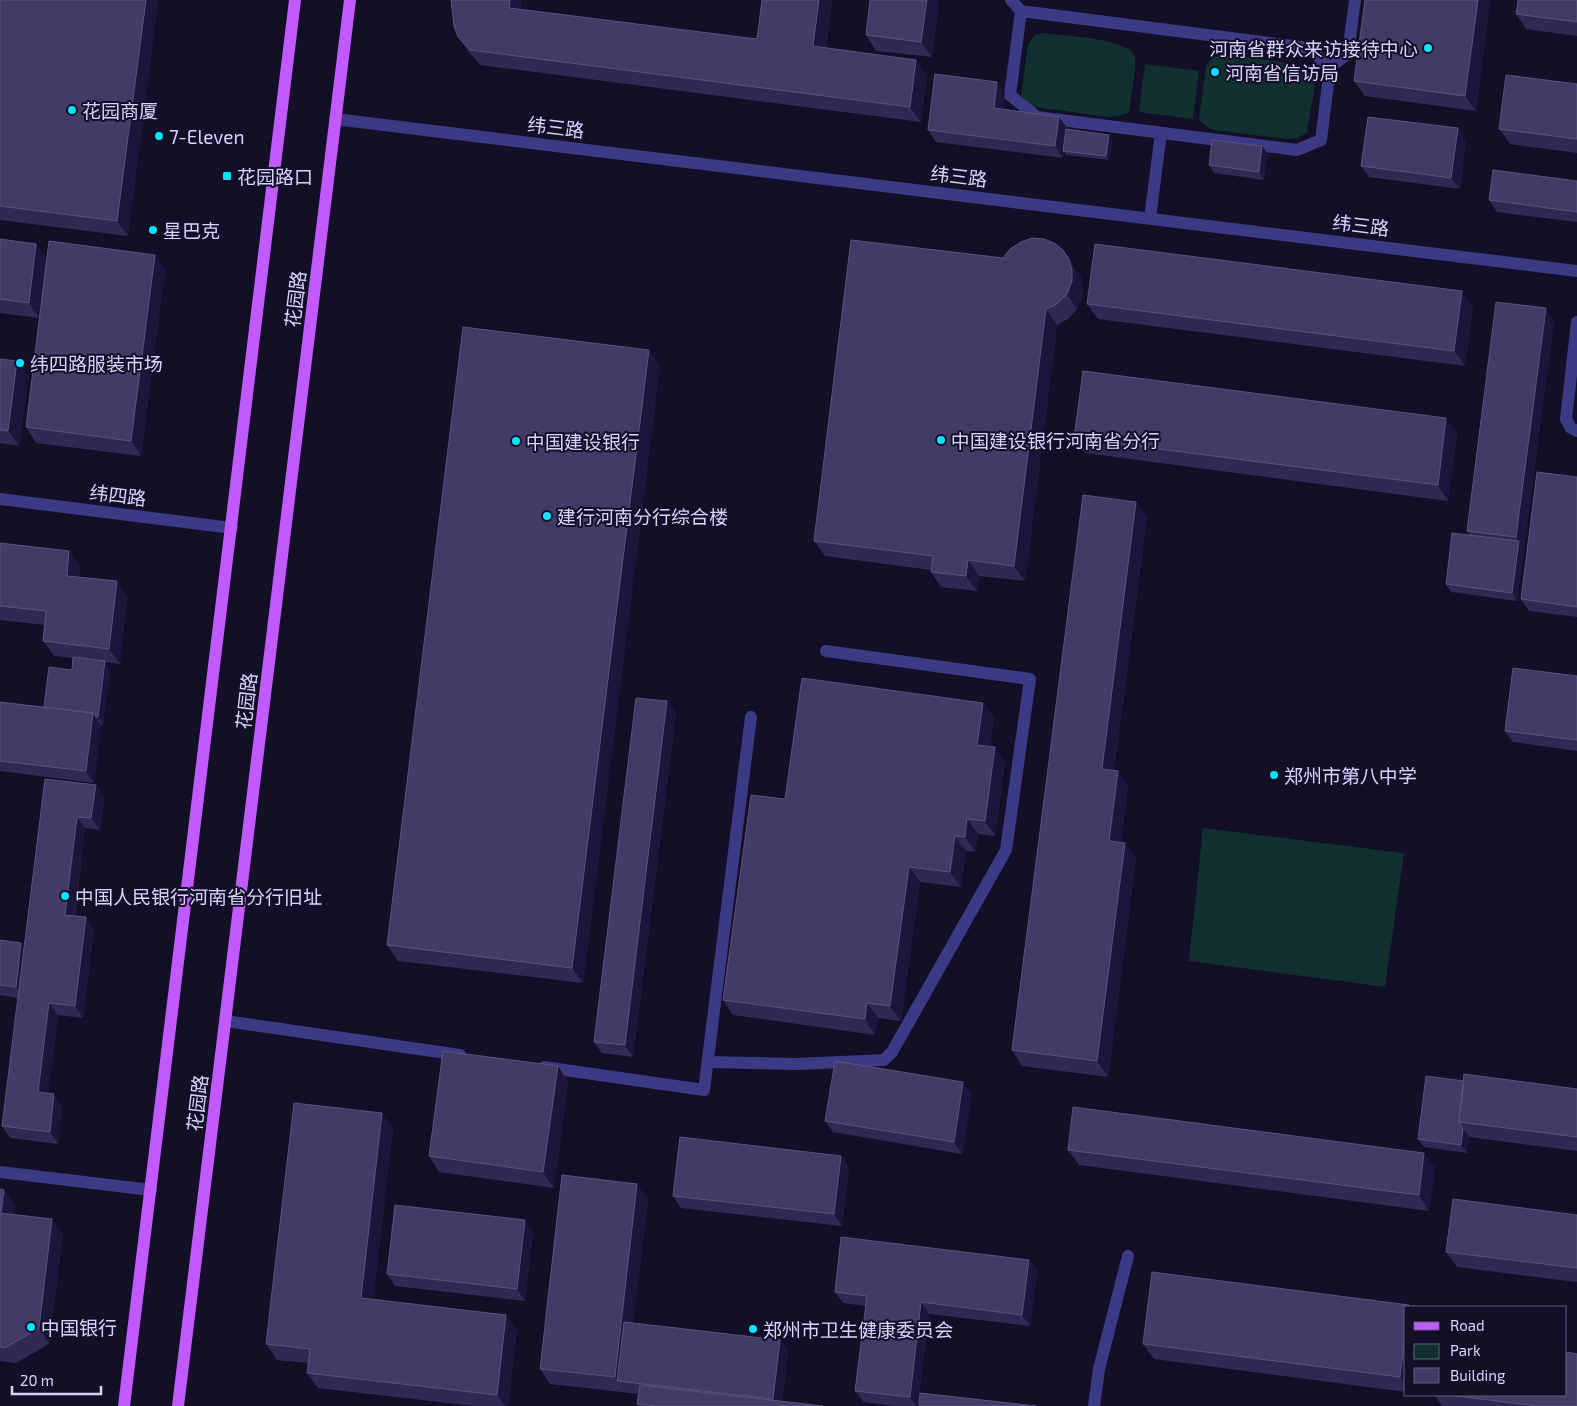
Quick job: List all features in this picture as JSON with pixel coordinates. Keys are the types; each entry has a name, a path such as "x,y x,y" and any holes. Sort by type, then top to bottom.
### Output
{"main road":[{"name":"花园路","path":"124,1406 295,0"},
{"name":"花园路","path":"178,1406 350,0"}],"street":[{"path":"1011,0 1021,11 1310,48 1330,68"},
{"path":"1021,11 1010,95 1037,117 1297,150 1321,140 1330,68 1348,53 1355,0"},
{"name":"纬三路","path":"336,119 1577,270"},
{"path":"1150,218 1161,133"},
{"path":"1577,322 1566,419 1572,428 1577,431"},
{"name":"纬四路","path":"0,499 232,528"},
{"path":"708,1062 798,1064 884,1060 892,1052 1006,850 1030,679 826,652"},
{"path":"528,1065 704,1090 751,717"},
{"path":"226,1021 469,1056"},
{"path":"0,1172 151,1190"},
{"path":"1094,1406 1099,1369 1128,1256"}],"green space":[{"path":"1044,33 1095,39 1122,46 1131,51 1135,61 1129,112 1119,116 1108,117 1029,105 1021,97 1028,44 1035,35"},
{"path":"1222,55 1287,63 1309,72 1314,79 1314,83 1307,133 1297,138 1286,139 1214,130 1199,120 1206,66 1213,57"},
{"path":"1145,64 1199,71 1193,119 1139,112"},
{"path":"1203,828 1404,853 1385,987 1189,961"}],"building":[{"name":"花园商厦","path":"0,0 146,0 117,221 0,206"},
{"path":"451,0 510,0 509,8 757,39 762,0 819,0 813,46 916,60 910,107 470,50 458,37 454,26"},
{"path":"870,0 927,0 921,42 866,35"},
{"name":"河南省群众来访接待中心","path":"1365,0 1478,0 1465,96 1354,81"},
{"path":"1518,0 1577,0 1577,22 1516,14"},
{"path":"935,74 997,82 994,108 1059,117 1055,146 928,130"},
{"path":"1506,75 1577,84 1577,139 1499,129"},
{"path":"1368,117 1458,128 1451,178 1361,166"},
{"path":"1066,129 1109,135 1106,156 1063,151"},
{"path":"1212,140 1262,146 1259,172 1209,165"},
{"path":"1493,170 1577,181 1577,212 1489,200"},
{"name":"中国建设银行河南省分行","path":"1032,238 1044,239 1054,243 1063,250 1069,259 1072,281 1067,294 1057,304 1046,309 1014,566 968,560 966,576 931,572 933,556 814,541 851,240 1003,258 1010,249"},
{"path":"0,239 36,244 29,303 0,299"},
{"path":"49,241 155,255 131,441 26,427"},
{"path":"1095,244 1462,291 1454,351 1087,304"},
{"path":"1496,302 1546,308 1516,537 1467,531"},
{"name":"建行河南分行综合楼","path":"463,327 649,350 572,968 387,945"},
{"path":"0,359 17,361 8,431 0,430"},
{"path":"1083,371 1446,418 1438,485 1074,438"},
{"path":"1537,472 1577,477 1577,607 1521,599"},
{"path":"1083,495 1136,502 1102,769 1118,771 1109,841 1125,843 1097,1061 1012,1050"},
{"path":"1452,533 1519,541 1512,593 1446,584"},
{"path":"0,543 69,551 67,576 117,581 109,649 43,641 46,611 0,606"},
{"path":"73,657 105,661 98,717 93,713 44,707 49,667 72,670"},
{"path":"1513,668 1577,676 1577,740 1505,731"},
{"path":"802,678 983,703 977,745 995,747 985,821 967,819 965,837 955,836 950,872 909,867 890,1006 867,1003 865,1019 723,1000 751,795 785,799"},
{"path":"636,698 667,701 625,1045 594,1042"},
{"path":"0,702 93,713 86,771 0,761"},
{"path":"45,779 96,785 91,818 77,817 65,915 86,917 75,1006 49,1003 38,1092 54,1094 50,1132 2,1126"},
{"path":"0,940 21,943 16,987 0,985"},
{"path":"443,1051 558,1066 543,1172 429,1156"},
{"path":"835,1061 963,1082 954,1142 825,1121"},
{"path":"1464,1074 1577,1089 1577,1137 1459,1122"},
{"path":"1426,1076 1464,1081 1459,1122 1463,1129 1461,1145 1418,1139"},
{"path":"294,1103 382,1113 361,1298 506,1315 497,1395 307,1373 310,1349 266,1344"},
{"path":"1073,1107 1424,1153 1419,1195 1068,1150"},
{"path":"680,1137 841,1156 834,1214 673,1196"},
{"path":"562,1175 637,1184 615,1377 540,1369"},
{"path":"0,1189 4,1190 1,1213 52,1219 39,1328 5,1348 0,1347"},
{"path":"1453,1199 1577,1215 1577,1268 1446,1252"},
{"path":"395,1205 525,1220 517,1289 387,1274"},
{"path":"841,1237 1029,1260 1022,1315 921,1302 910,1397 855,1391 867,1296 835,1292"},
{"path":"1152,1272 1409,1305 1404,1306 1404,1346 1400,1377 1143,1344"},
{"path":"624,1322 780,1340 773,1399 617,1381"},
{"path":"1567,1352 1577,1354 1577,1406 1537,1406 1457,1396 1567,1396"},
{"path":"640,1385 823,1406 657,1406 637,1404"},
{"path":"920,1393 1036,1406 919,1406"}],"place":[{"name":"河南省群众来访接待中心","path":"1428,48"},
{"name":"河南省信访局","path":"1215,72"},
{"name":"花园商厦","path":"72,110"},
{"name":"7-Eleven","path":"159,136"},
{"name":"花园路口","path":"227,176"},
{"name":"星巴克","path":"153,230"},
{"name":"纬四路服装市场","path":"20,363"},
{"name":"中国建设银行河南省分行","path":"941,440"},
{"name":"中国建设银行","path":"516,441"},
{"name":"建行河南分行综合楼","path":"547,516"},
{"name":"郑州市第八中学","path":"1274,775"},
{"name":"中国人民银行河南省分行旧址","path":"65,896"},
{"name":"中国银行","path":"31,1327"},
{"name":"郑州市卫生健康委员会","path":"753,1329"}]}
